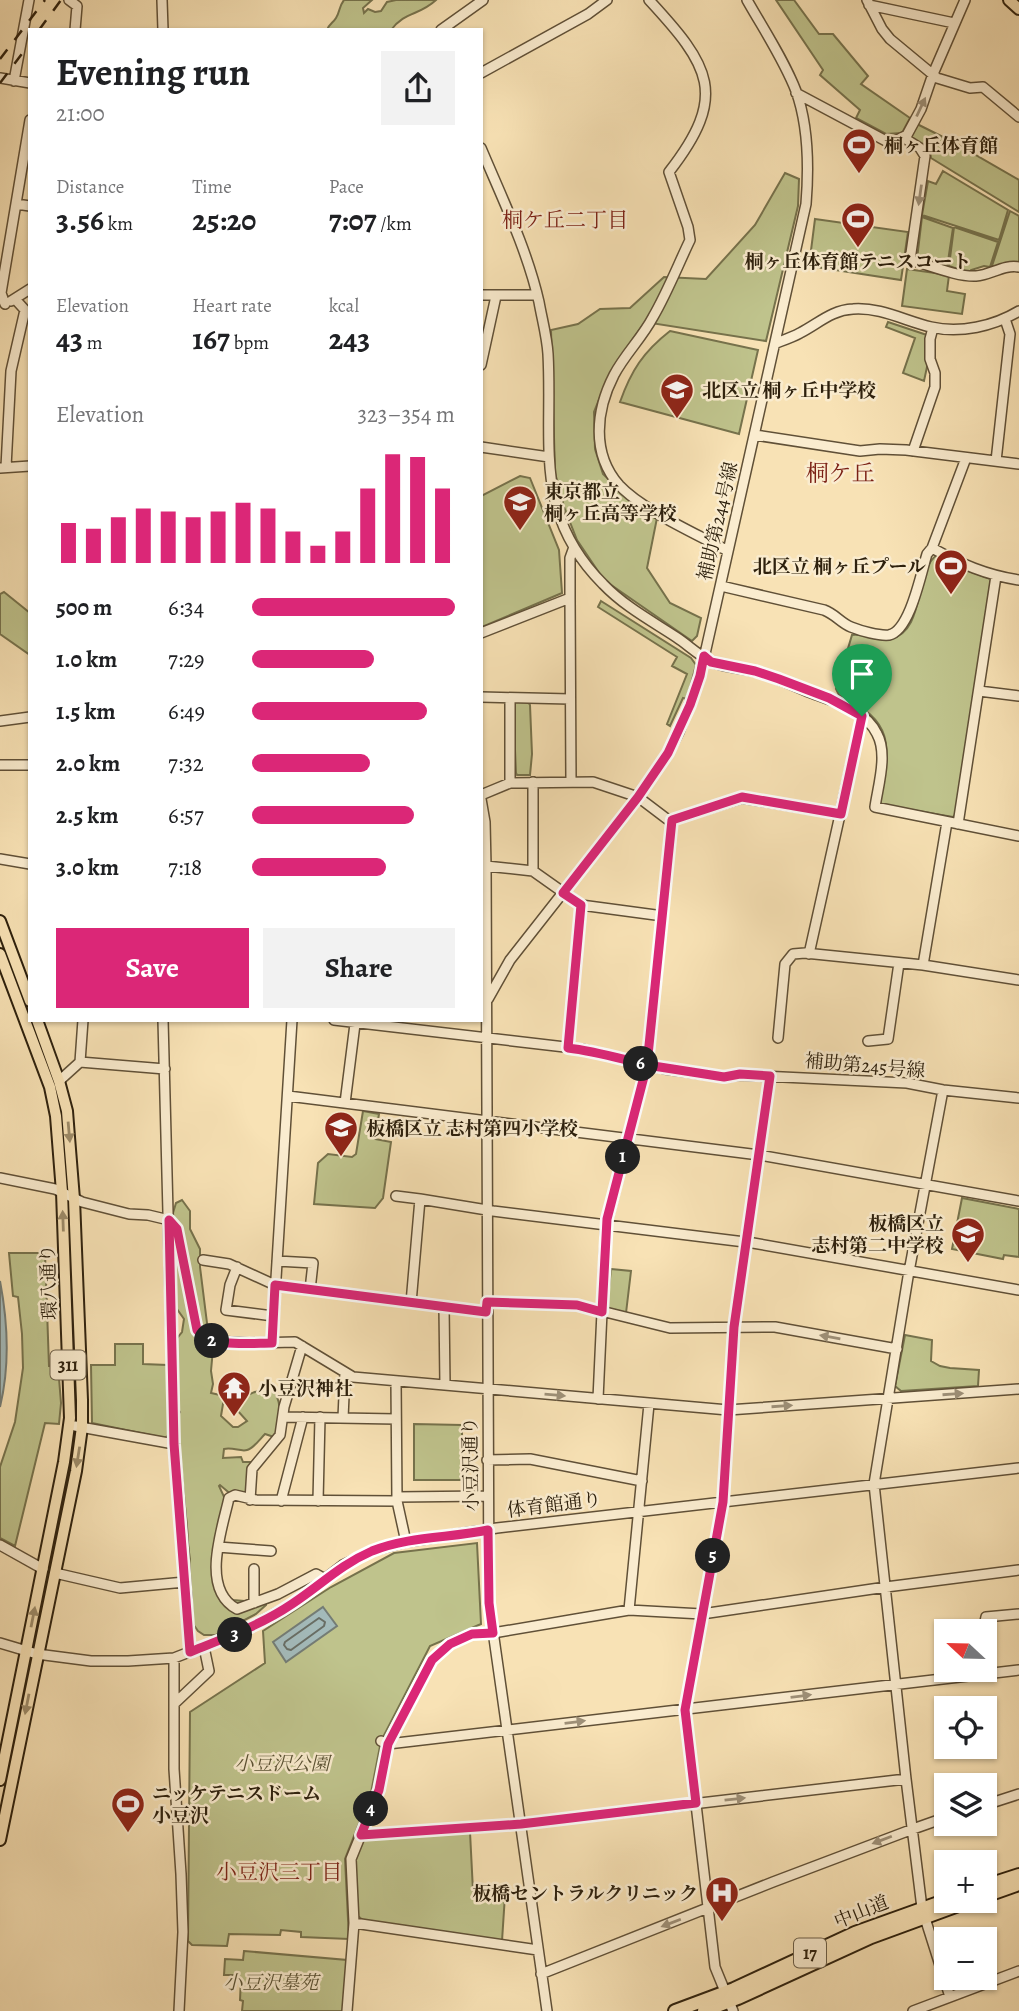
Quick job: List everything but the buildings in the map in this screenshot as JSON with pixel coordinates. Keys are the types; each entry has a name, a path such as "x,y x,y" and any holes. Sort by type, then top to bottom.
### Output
{"highway":[{"path":"997,1882 1019,1875"},
{"path":"997,1892 1019,1884"},
{"name":"中山道","path":"924,1913 934,1907"},
{"name":"中山道","path":"704,2011 729,2001 855,1933 934,1910"},
{"name":"中山道","path":"675,2011 729,2001"}],"main road":[{"path":"1010,0 1019,9"},
{"path":"0,921 28,996"},
{"name":"環八通り","path":"0,954 50,1087 56,1115 62,1192 69,1425 0,1840"},
{"name":"環八通り","path":"0,1780 55,1573 76,1471 82,1427 74,1199 67,1111 38,1022"}],"street":[{"path":"14,81 29,0"},
{"path":"69,0 77,6 75,28"},
{"path":"162,0 163,28"},
{"path":"444,28 483,0"},
{"path":"483,72 588,14 607,0"},
{"path":"649,0 676,29 699,62 707,97 691,142 669,172 690,240 654,317 613,376 598,428 601,453 619,485 638,501 728,551"},
{"name":"補助第244号線","path":"487,1001 510,960 638,797 668,753 700,676 806,204 807,149 796,93 747,0"},
{"path":"796,93 886,141 904,138 921,109 965,0"},
{"path":"868,2 954,23"},
{"path":"868,2 881,29 890,39 937,78 970,89 983,86 1019,117"},
{"path":"0,78 28,83"},
{"path":"28,132 1,293 2,306 28,290"},
{"path":"904,138 920,148 925,156 910,260 968,276 979,276 1011,265 1019,267"},
{"path":"483,153 514,227 537,295 548,352 549,457 555,502 562,525 574,547 601,583 621,601 711,662 779,679 829,698 862,716 875,730 880,745 875,807 1019,836"},
{"path":"16,204 28,206"},
{"path":"483,295 537,295"},
{"path":"483,355 495,296"},
{"path":"15,299 25,310 11,371 3,467 28,466"},
{"path":"775,343 800,333 834,312 850,309 868,308 882,311 933,328 973,327 1005,319 1019,311"},
{"path":"996,461 1010,334 1005,319"},
{"path":"913,451 935,387 935,373 930,359 933,328"},
{"path":"755,435 860,451 913,451 1019,464"},
{"path":"483,447 549,457"},
{"path":"721,586 824,610 848,626 886,635 898,630 905,622 927,554 932,548 966,458"},
{"path":"571,782 570,558 574,547"},
{"path":"932,548 963,565 1019,580"},
{"path":"958,824 996,576"},
{"path":"483,632 570,598"},
{"path":"979,691 1019,696"},
{"path":"483,697 570,699"},
{"path":"510,698 510,783"},
{"path":"809,954 862,716"},
{"path":"0,721 28,718"},
{"path":"0,765 28,765"},
{"path":"533,782 533,872"},
{"path":"483,796 510,783 593,782 638,797 667,820 742,797 841,814"},
{"name":"小豆沢通り","path":"483,815 487,1001 489,1603 547,2011"},
{"path":"598,1399 606,1225 647,1065 672,820"},
{"path":"923,965 947,822"},
{"path":"0,859 28,864"},
{"path":"485,866 533,872 581,905 663,916"},
{"path":"568,1048 581,905"},
{"path":"778,1038 785,964 793,954 923,965 1019,981"},
{"path":"868,1041 888,1039 899,963"},
{"path":"59,1081 80,1062 83,1022"},
{"path":"163,1022 174,1444 190,1652"},
{"path":"272,1343 292,1022"},
{"name":"補助第245号線","path":"344,1022 582,1049 647,1065 724,1077 740,1074 907,1083 943,1090 1019,1098"},
{"path":"345,1103 355,1024"},
{"path":"80,1062 164,1069"},
{"path":"729,2001 715,1968 685,1710 723,1502 734,1327 770,1076"},
{"path":"943,1090 874,1484 906,1779 924,1913 950,1997"},
{"path":"288,1096 759,1155 1019,1201"},
{"path":"0,1178 62,1192 82,1202 129,1214 148,1214 169,1220 177,1229 197,1330 201,1335 213,1341 295,1342 353,1377 728,1410 1019,1389"},
{"path":"396,1196 747,1242 1019,1290"},
{"path":"411,1303 420,1199"},
{"path":"202,1260 229,1264 275,1285 411,1303 444,1307 577,1305 670,1328 775,1327 897,1349"},
{"path":"277,1261 313,1263 310,1290"},
{"path":"237,1267 230,1285 226,1310 273,1316"},
{"path":"444,1307 445,1385"},
{"path":"250,1500 252,1469 280,1435 302,1346"},
{"path":"343,1418 345,1373"},
{"path":"396,1381 397,1499 405,1542"},
{"path":"629,1610 649,1404"},
{"path":"283,1417 396,1419"},
{"path":"281,1501 303,1417"},
{"path":"318,1501 320,1418"},
{"path":"69,1425 174,1444"},
{"path":"487,1460 530,1459 642,1481"},
{"name":"体育館通り","path":"0,1643 32,1653 91,1661 174,1658 243,1632 291,1605 343,1565 375,1550 405,1542 639,1511 1019,1468"},
{"path":"325,1579 316,1574 278,1594 237,1609 228,1604 218,1586 216,1554 229,1498 235,1496 250,1500 318,1501 487,1496"},
{"path":"0,1545 43,1569"},
{"path":"218,1547 271,1551"},
{"path":"254,1569 254,1603"},
{"path":"347,2011 354,1923 351,1858 379,1790 384,1742 432,1660 450,1644 472,1634 493,1633 629,1610 702,1614 1019,1570"},
{"path":"55,1573 120,1588 185,1582"},
{"path":"986,1619 1019,1614"},
{"path":"174,1704 209,1671 204,1647"},
{"path":"174,1658 174,1769 183,1932 179,2011"},
{"path":"998,1671 1019,1670"},
{"path":"384,1742 685,1710 934,1679"},
{"path":"361,1835 521,1824 906,1779"},
{"path":"997,1801 1019,1794"},
{"path":"541,1974 934,1822"},
{"path":"354,1923 538,1950"},
{"path":"913,2011 1019,1971"}],"green space":[{"path":"344,0 372,0 363,8 364,13 368,9 381,11 387,2 396,0 436,0 393,28 328,28 335,20"},
{"path":"776,0 794,0 819,34 833,34 868,76 861,84 910,118 902,133 886,134 856,118 860,110 820,75 823,70"},
{"path":"917,124 1019,180 1019,212 931,158 930,151 910,137"},
{"path":"943,171 1008,210 999,240 922,215 928,181 936,184"},
{"path":"785,173 799,179 798,206 766,341 645,322 607,380 594,412 595,449 603,474 630,500 657,518 647,568 670,603 701,618 697,636 692,641 604,580 577,540 555,473 551,330 578,324 600,309 630,308 664,277 706,279 755,225"},
{"path":"1010,211 1019,216 1019,264 1012,262 991,269"},
{"path":"922,217 953,228 947,268 917,259"},
{"name":"桐ヶ丘体育館テニスコート","path":"815,219 908,232 901,280 809,266"},
{"path":"954,227 998,242 990,267 984,266 969,273 949,266"},
{"path":"907,269 949,275 947,291 965,294 962,314 902,306"},
{"path":"888,322 927,335 924,381 903,373 915,338 886,327"},
{"path":"670,331 758,350 739,434 620,402 639,363"},
{"name":"東京都立 桐ヶ丘高等学校","path":"520,476 530,478 559,550 562,593 483,627 483,495"},
{"path":"937,555 958,567 991,579 956,814 953,817 883,805 880,802 886,765 885,737 871,715 839,695 836,689 852,635 890,639 901,634 909,625 915,613 925,573"},
{"path":"4,592 28,611 28,654 0,634 0,594"},
{"path":"601,601 691,658 696,665 687,699 683,698 670,726 667,724 687,674 672,666 677,657 598,607"},
{"path":"528,702 530,705 530,775 516,773 513,703"},
{"path":"363,1111 379,1114 375,1139 391,1142 383,1198 375,1208 314,1204 318,1163 328,1154 352,1157 356,1154"},
{"path":"962,1198 1019,1209 1019,1257 1004,1255 1003,1259 952,1249"},
{"path":"182,1200 190,1211 190,1229 200,1249 207,1323 200,1338 213,1349 211,1393 224,1398 221,1416 233,1427 238,1427 247,1421 236,1405 248,1395 263,1390 274,1390 280,1408 279,1425 274,1437 265,1434 247,1450 224,1449 223,1458 241,1457 243,1462 258,1462 250,1500 233,1496 219,1486 226,1501 212,1556 218,1593 233,1600 266,1605 256,1614 216,1635 204,1635 193,1624 188,1569 190,1559 180,1454 177,1447 180,1412 177,1408 174,1342 182,1332 184,1319 172,1302 172,1253 175,1237 173,1213 176,1203"},
{"path":"9,1253 45,1253 49,1366 58,1366 61,1403 59,1424 45,1423 15,1546 0,1538 0,1467 15,1422 23,1368 18,1297 13,1296"},
{"path":"611,1269 631,1271 626,1313 607,1306"},
{"path":"905,1335 932,1340 931,1361 940,1366 979,1370 978,1386 901,1391 895,1386"},
{"path":"115,1344 143,1344 143,1364 167,1365 170,1434 165,1438 92,1423 91,1365 115,1365"},
{"path":"414,1424 462,1425 462,1480 414,1480"},
{"name":"小豆沢公園","path":"477,1543 481,1624 430,1646 381,1741 371,1793 345,1859 349,1939 301,1937 301,1932 281,1930 280,1935 229,1934 227,1946 192,1945 188,1941 190,1712 265,1663 263,1631 331,1587 394,1553"},
{"path":"470,1832 473,1891 505,1895 502,1941 364,1921 358,1916 355,1859 363,1840"},
{"name":"小豆沢墓苑","path":"244,1951 347,1960 344,2011 242,2011 241,1978 224,1975 225,1959 243,1960"}],"water":[{"path":"0,1281 7,1344 0,1407"},
{"path":"323,1607 337,1626 286,1662 273,1642"}],"railway":[{"path":"0,59 45,0"},
{"path":"40,28 61,0"},
{"path":"0,83 28,46"}],"place":[{"name":"桐ヶ丘体育館","path":"859,175"},
{"name":"桐ヶ丘体育館テニスコート","path":"858,249"},
{"name":"北区立 桐ヶ丘中学校","path":"677,420"},
{"name":"東京都立 桐ヶ丘高等学校","path":"520,532"},
{"name":"北区立 桐ヶ丘プール","path":"951,596"},
{"name":"板橋区立 志村第四小学校","path":"341,1158"},
{"name":"板橋区立 志村第二中学校","path":"968,1264"},
{"name":"小豆沢神社","path":"234,1418"},
{"name":"ニッケテニスドーム 小豆沢","path":"128,1834"},
{"name":"板橋セントラルクリニック","path":"722,1923"}],"district":[{"name":"桐ケ丘二丁目","path":"565,220"},
{"name":"桐ケ丘","path":"840,473"},
{"name":"小豆沢三丁目","path":"279,1872"}],"route":[{"path":"862,716 829,698 779,679 711,662 704,656 690,705 668,753 638,797 563,893 581,905 568,1048 582,1049 647,1065 653,1067 665,1069 724,1077 740,1074 770,1076 734,1327 723,1502 685,1710 696,1803 521,1824 361,1835 379,1790 388,1744 432,1660 450,1644 472,1634 493,1633 489,1603 488,1530 405,1542 375,1550 343,1565 291,1605 243,1632 190,1652 174,1444 169,1220 177,1229 197,1330 213,1341 272,1343 275,1285 486,1312 487,1302 577,1305 602,1312 607,1219 647,1065 672,820 742,797 841,814 862,716"}]}
